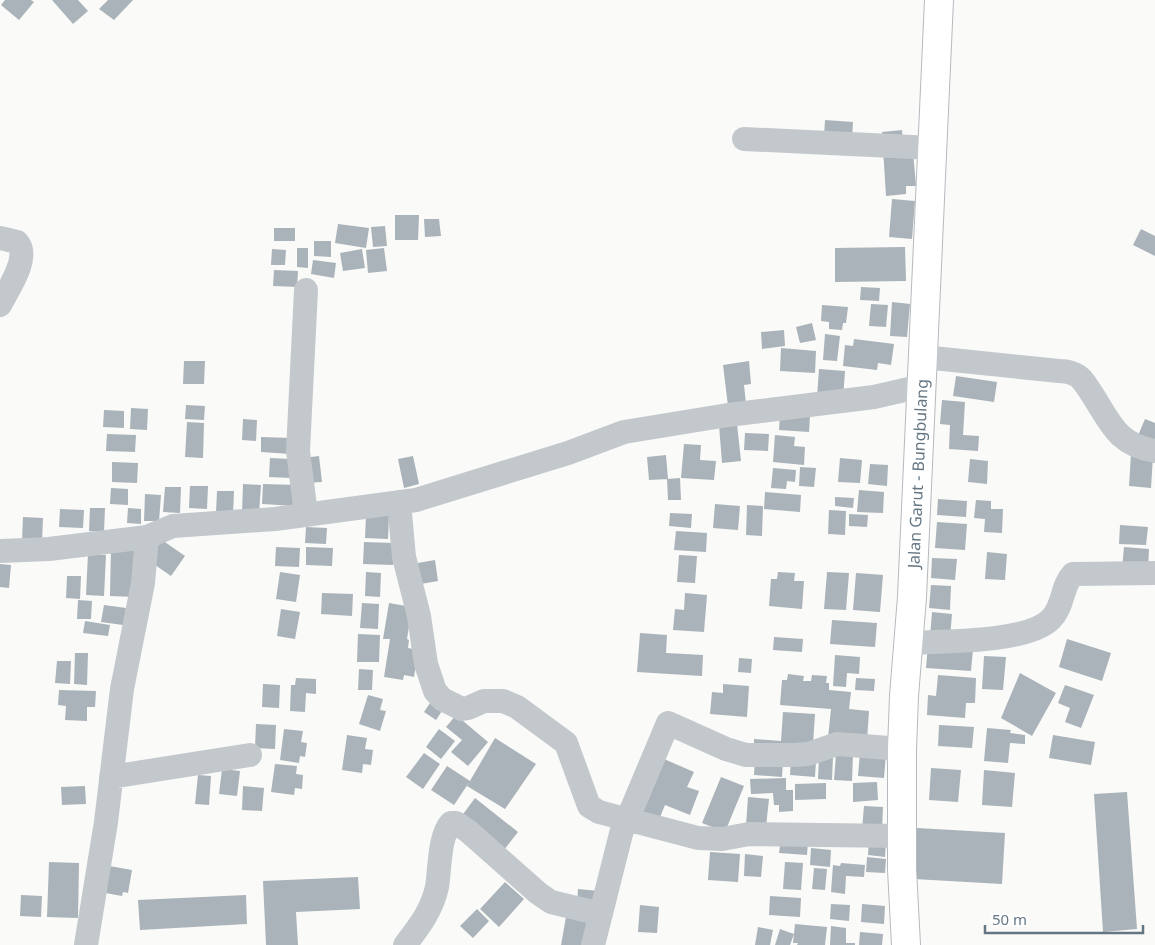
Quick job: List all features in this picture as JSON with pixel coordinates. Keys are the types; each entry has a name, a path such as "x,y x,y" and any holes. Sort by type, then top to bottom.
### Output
{"main road":[{"name":"Jalan Garut - Bungbulang","path":"906,945 902,869 902,748 912,597 939,0"}],"street":[{"path":"744,138 933,148"},
{"path":"0,238 17,242 22,248 23,254 20,266 0,305"},
{"path":"306,290 298,451 306,514"},
{"path":"923,357 1074,373 1081,378 1110,424 1122,438 1133,445 1155,451"},
{"path":"0,551 49,550 147,537 174,526 275,519 416,500 568,453 624,432 728,415 874,397 922,386"},
{"path":"399,502 404,557 419,616 426,664 435,691 442,699 462,708 468,708 484,701 503,700 517,707 566,743 589,806 599,812 698,838 712,839 749,834 903,836"},
{"path":"86,945 122,689 143,583 147,537"},
{"path":"908,643 989,638 1025,633 1038,629 1059,610 1068,580 1073,574 1155,573"},
{"path":"593,945 627,818 668,723 719,746 746,754 778,756 808,754 837,744 902,748"},
{"path":"111,777 250,755"},
{"path":"405,945 428,912 436,888 446,831 451,823 456,823 468,832 538,893 551,902 600,914"}],"building":[{"path":"5,0 31,0 34,2 19,20 1,5"},
{"path":"52,0 78,0 88,11 73,24"},
{"path":"108,0 133,0 114,20 99,9"},
{"path":"825,120 853,122 852,139 824,137"},
{"path":"902,130 904,153 913,152 916,186 906,186 906,194 886,196 882,132"},
{"path":"892,199 915,201 912,239 889,237"},
{"path":"395,215 419,215 418,240 395,240"},
{"path":"424,219 439,219 441,236 425,237"},
{"path":"338,224 369,228 366,248 335,243"},
{"path":"385,226 387,246 373,247 371,227"},
{"path":"274,228 295,228 295,241 274,241"},
{"path":"1141,229 1155,236 1155,256 1133,245"},
{"path":"314,241 331,241 331,257 314,256"},
{"path":"905,247 906,281 835,282 835,248"},
{"path":"297,248 308,248 308,268 297,267"},
{"path":"384,248 387,271 368,273 366,250"},
{"path":"272,249 286,250 285,265 271,265"},
{"path":"362,249 365,268 343,271 340,253"},
{"path":"313,260 336,263 334,278 311,274"},
{"path":"274,270 298,271 297,287 273,286"},
{"path":"861,287 880,288 879,301 860,300"},
{"path":"892,302 910,304 907,337 890,336"},
{"path":"871,304 888,305 886,327 869,326"},
{"path":"822,305 848,307 846,323 843,323 842,330 829,329 829,322 821,321"},
{"path":"812,323 816,340 800,343 796,327"},
{"path":"784,330 785,346 762,349 761,332"},
{"path":"825,334 840,336 837,361 823,360"},
{"path":"854,339 894,344 891,365 878,363 877,370 843,366 845,345 853,346"},
{"path":"781,348 816,351 815,373 780,371"},
{"path":"184,361 205,361 204,384 183,384"},
{"path":"749,361 751,384 744,385 746,404 728,406 723,365"},
{"path":"819,369 845,371 843,399 817,397"},
{"path":"956,376 997,382 994,402 953,396"},
{"path":"942,400 965,402 963,435 979,436 978,451 949,449 950,425 940,424"},
{"path":"186,405 205,406 204,420 185,419"},
{"path":"131,408 148,409 147,430 130,429"},
{"path":"104,410 124,411 124,428 103,427"},
{"path":"780,414 810,416 809,432 779,430"},
{"path":"243,419 257,420 256,441 242,440"},
{"path":"1145,419 1155,423 1155,446 1137,438"},
{"path":"187,422 204,423 203,458 185,457"},
{"path":"737,424 741,461 722,463 719,425"},
{"path":"745,433 769,434 768,451 744,450"},
{"path":"107,434 136,435 135,452 106,451"},
{"path":"775,435 795,437 794,446 805,447 804,465 773,462"},
{"path":"261,437 292,438 291,454 261,452"},
{"path":"684,444 701,445 700,460 716,461 714,480 681,478"},
{"path":"1131,454 1153,456 1151,488 1129,486"},
{"path":"666,455 668,479 649,480 647,457"},
{"path":"319,456 322,482 305,483 303,458"},
{"path":"413,456 419,484 404,488 398,459"},
{"path":"270,458 291,459 291,478 269,477"},
{"path":"840,458 862,460 860,483 838,482"},
{"path":"970,459 988,461 987,484 968,482"},
{"path":"112,462 138,463 137,483 112,482"},
{"path":"870,464 888,465 887,486 868,484"},
{"path":"800,467 816,468 814,487 799,486"},
{"path":"773,468 796,470 795,482 787,481 786,489 771,488"},
{"path":"680,478 681,500 668,500 667,479"},
{"path":"243,484 261,485 259,514 242,513"},
{"path":"263,484 297,485 296,506 262,504"},
{"path":"190,486 208,486 207,509 189,508"},
{"path":"165,487 181,487 180,513 163,512"},
{"path":"111,488 128,489 128,505 110,504"},
{"path":"859,490 884,492 883,513 857,512"},
{"path":"217,491 234,491 233,514 216,513"},
{"path":"765,492 801,495 800,512 764,509"},
{"path":"145,494 161,495 159,521 144,521"},
{"path":"835,497 854,498 853,508 835,506"},
{"path":"938,499 967,501 966,517 937,515"},
{"path":"976,500 991,501 991,509 1003,509 1002,533 984,532 985,519 974,518"},
{"path":"715,504 740,506 738,530 713,528"},
{"path":"747,505 763,506 762,536 746,535"},
{"path":"90,508 105,508 104,532 89,531"},
{"path":"128,508 141,509 141,524 127,523"},
{"path":"60,509 84,510 83,528 59,527"},
{"path":"829,510 846,511 845,535 828,534"},
{"path":"670,513 692,514 691,528 669,526"},
{"path":"366,514 389,515 388,539 365,538"},
{"path":"849,514 868,515 867,527 849,526"},
{"path":"23,517 43,518 42,543 22,542"},
{"path":"937,522 967,524 965,550 935,548"},
{"path":"1120,525 1148,527 1146,545 1119,544"},
{"path":"306,527 327,528 326,544 305,543"},
{"path":"676,531 707,533 706,552 674,550"},
{"path":"162,540 185,556 171,576 148,560"},
{"path":"364,542 394,543 393,565 363,564"},
{"path":"111,547 136,548 134,597 110,596"},
{"path":"276,547 300,548 299,567 275,566"},
{"path":"306,547 333,548 332,566 306,565"},
{"path":"1124,547 1149,549 1148,570 1122,569"},
{"path":"987,552 1007,554 1005,580 985,579"},
{"path":"88,554 106,555 104,596 86,595"},
{"path":"679,555 697,556 695,583 677,582"},
{"path":"932,558 957,559 955,580 931,578"},
{"path":"435,560 438,581 415,585 412,564"},
{"path":"0,564 11,565 9,588 0,587"},
{"path":"280,572 300,575 296,602 276,599"},
{"path":"366,572 381,573 380,597 365,596"},
{"path":"778,572 795,573 794,581 804,581 802,609 769,606 771,579 777,579"},
{"path":"827,572 849,573 846,610 824,609"},
{"path":"856,573 883,575 880,612 853,610"},
{"path":"67,576 81,576 80,599 66,598"},
{"path":"931,585 951,586 950,610 929,608"},
{"path":"322,593 353,594 352,616 321,614"},
{"path":"685,593 707,595 704,632 673,630 675,609 684,610"},
{"path":"78,600 92,601 91,619 77,619"},
{"path":"362,603 379,604 378,629 360,628"},
{"path":"389,603 412,607 407,639 409,640 408,648 418,650 414,677 404,675 403,680 384,677 390,639 383,639"},
{"path":"104,605 126,608 123,625 101,622"},
{"path":"281,609 300,612 295,639 277,636"},
{"path":"932,612 952,614 950,639 930,637"},
{"path":"832,620 877,623 875,647 830,644"},
{"path":"85,621 110,625 108,636 83,633"},
{"path":"640,633 667,635 666,653 703,655 702,676 637,672"},
{"path":"358,634 380,635 379,662 357,662"},
{"path":"774,637 803,639 802,652 773,650"},
{"path":"1067,639 1111,653 1102,681 1059,667"},
{"path":"928,645 973,649 971,671 926,668"},
{"path":"75,653 88,653 87,685 74,684"},
{"path":"835,655 860,657 859,674 847,673 846,687 833,686"},
{"path":"984,656 1006,657 1003,690 982,689"},
{"path":"739,658 752,659 751,673 738,672"},
{"path":"57,661 71,661 70,684 55,683"},
{"path":"359,669 373,670 372,690 358,690"},
{"path":"1020,673 1056,693 1032,736 1001,718"},
{"path":"788,674 804,676 803,681 811,681 812,675 827,676 826,683 829,683 829,690 851,692 849,709 869,711 867,741 828,738 831,709 780,705 782,680 787,680"},
{"path":"938,675 976,678 975,703 966,703 965,718 927,715 928,695 936,696"},
{"path":"296,678 316,679 316,694 306,693 305,712 290,711 291,685 295,685"},
{"path":"856,678 875,679 874,691 855,690"},
{"path":"263,684 280,685 279,708 262,707"},
{"path":"723,684 749,686 747,717 710,714 712,692 723,693"},
{"path":"1065,685 1094,695 1081,728 1065,722 1070,708 1058,703"},
{"path":"59,690 96,691 95,707 87,707 87,721 65,720 66,706 58,705"},
{"path":"368,695 383,699 380,710 386,711 380,731 359,724"},
{"path":"432,700 444,708 436,720 424,712"},
{"path":"783,712 815,714 813,744 791,743 790,754 754,751 754,739 781,741"},
{"path":"456,715 488,742 468,766 451,752 462,740 446,727"},
{"path":"256,724 276,725 275,749 255,748"},
{"path":"939,725 974,727 972,748 938,746"},
{"path":"987,728 1011,730 1010,733 1025,735 1025,744 1010,743 1008,763 984,761"},
{"path":"284,729 303,731 301,742 307,743 305,757 300,756 299,763 280,760"},
{"path":"439,729 455,741 441,759 426,747"},
{"path":"347,735 367,738 365,749 373,750 371,765 363,764 362,773 342,770"},
{"path":"1053,735 1095,742 1091,765 1049,758"},
{"path":"495,738 536,764 505,809 467,786"},
{"path":"860,752 886,754 884,778 858,776"},
{"path":"424,753 440,764 423,789 406,777"},
{"path":"836,754 853,755 852,781 834,780"},
{"path":"819,757 833,757 832,780 818,779"},
{"path":"755,758 783,760 782,777 754,775"},
{"path":"664,759 694,772 687,787 699,791 690,815 665,805 658,822 634,813"},
{"path":"791,759 816,761 815,777 790,775"},
{"path":"275,764 297,766 296,774 303,775 302,789 295,788 294,795 271,792"},
{"path":"447,766 470,781 454,805 431,790"},
{"path":"931,768 961,770 958,802 929,800"},
{"path":"222,769 240,771 237,796 219,794"},
{"path":"984,770 1015,773 1012,807 982,805"},
{"path":"198,775 211,776 209,805 195,804"},
{"path":"721,777 744,786 725,832 702,823"},
{"path":"786,778 786,790 793,790 793,811 779,812 779,805 774,805 773,793 751,794 750,779"},
{"path":"877,782 878,800 853,802 853,783"},
{"path":"826,783 826,799 795,800 795,784"},
{"path":"85,786 86,804 62,805 61,787"},
{"path":"243,786 264,788 262,811 242,810"},
{"path":"1127,792 1137,929 1103,932 1094,794"},
{"path":"748,797 769,799 766,827 746,826"},
{"path":"475,798 518,832 504,850 461,817"},
{"path":"864,806 883,807 882,831 862,830"},
{"path":"917,828 1005,833 1002,884 914,879"},
{"path":"781,839 808,841 807,855 779,853"},
{"path":"869,841 886,842 885,857 868,855"},
{"path":"811,848 831,850 830,867 810,865"},
{"path":"710,852 740,854 738,882 708,880"},
{"path":"745,854 763,856 761,877 744,876"},
{"path":"867,857 886,859 885,873 866,872"},
{"path":"49,862 79,863 78,918 47,917"},
{"path":"785,862 803,863 801,890 783,889"},
{"path":"841,863 865,865 864,877 846,876 845,894 831,892 833,865 840,866"},
{"path":"104,865 132,870 128,893 123,892 122,896 100,892"},
{"path":"814,868 827,869 825,890 812,889"},
{"path":"358,877 360,909 296,912 298,945 266,945 263,881"},
{"path":"505,882 524,899 499,927 480,909"},
{"path":"578,889 599,891 598,905 577,904"},
{"path":"21,895 42,896 41,917 20,916"},
{"path":"246,895 247,924 140,930 138,900"},
{"path":"770,896 801,898 800,917 769,915"},
{"path":"831,904 850,905 849,921 830,919"},
{"path":"862,904 885,906 884,924 861,922"},
{"path":"640,905 659,907 657,933 638,932"},
{"path":"477,909 489,921 473,938 460,926"},
{"path":"566,917 592,921 588,945 561,945"},
{"path":"795,924 827,927 825,945 797,945 798,943 793,943"},
{"path":"831,926 846,928 846,943 855,943 855,945 830,945"},
{"path":"758,927 773,930 770,945 755,945"},
{"path":"780,929 794,934 790,945 775,945"},
{"path":"860,932 883,934 882,945 859,945"}]}
